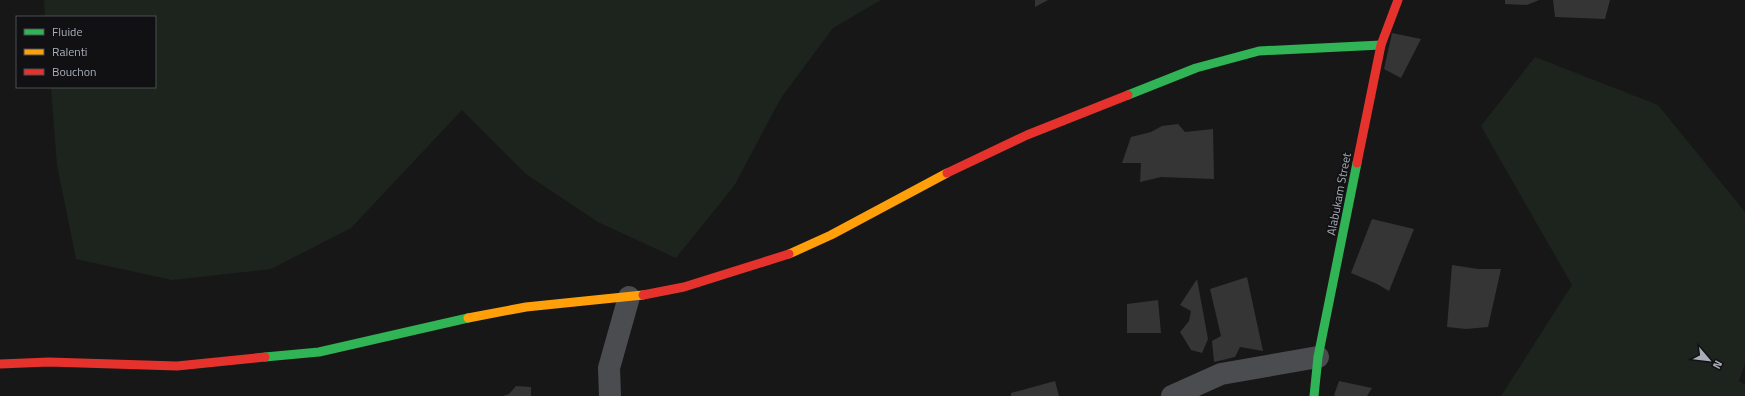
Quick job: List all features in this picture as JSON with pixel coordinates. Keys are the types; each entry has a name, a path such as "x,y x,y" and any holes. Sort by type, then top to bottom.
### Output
{"street":[{"name":"Alabukam Street","path":"1314,396 1318,357 1381,45 1398,0"},
{"path":"0,364 49,362 177,366 319,352 439,324 526,307 629,297 684,287 797,251 831,236 960,166 1027,135 1196,68 1259,51 1381,45"},
{"path":"610,396 609,368 629,297"},
{"path":"1172,396 1221,374 1318,357"}],"shaded area":[{"path":"44,0 881,0 833,28 781,98 734,186 676,258 598,222 526,174 462,110 351,228 271,269 172,280 76,259 57,165 51,88 156,88 156,16 45,16"},
{"path":"1535,57 1658,105 1745,212 1745,363 1739,381 1745,385 1745,396 1501,396 1572,285 1481,126"}],"building":[{"path":"1035,0 1048,0 1035,7"},
{"path":"1505,0 1539,0 1527,5 1505,4"},
{"path":"1553,0 1610,0 1605,19 1555,17"},
{"path":"1392,33 1421,39 1401,78 1384,69"},
{"path":"1178,124 1185,132 1213,129 1214,179 1161,177 1140,182 1141,163 1122,163 1131,137 1151,132 1162,126"},
{"path":"1372,219 1414,229 1389,291 1351,273"},
{"path":"1452,265 1478,269 1501,269 1488,327 1466,329 1447,327"},
{"path":"1247,277 1263,351 1240,347 1235,357 1214,362 1212,341 1221,336 1210,289"},
{"path":"1197,279 1208,339 1202,353 1191,350 1180,332 1189,321 1191,311 1180,305"},
{"path":"1158,300 1161,333 1127,333 1127,304"},
{"path":"1055,381 1059,396 1011,396 1011,393"},
{"path":"1339,381 1372,388 1367,396 1335,396 1334,395"},
{"path":"516,386 531,387 531,396 503,396 509,394"}],"traffic: fast":[{"path":"1128,95 1196,68 1259,51 1381,45"},
{"path":"1314,396 1318,357 1357,163"},
{"path":"265,357 319,352 468,318"}],"traffic: slow":[{"path":"789,254 831,235 947,173"},
{"path":"468,318 526,307 643,295"}],"traffic: jam":[{"path":"1357,163 1381,45 1398,0"},
{"path":"947,173 1027,135 1128,95"},
{"path":"643,295 684,287 789,254"},
{"path":"0,364 49,362 177,366 265,357"}]}
